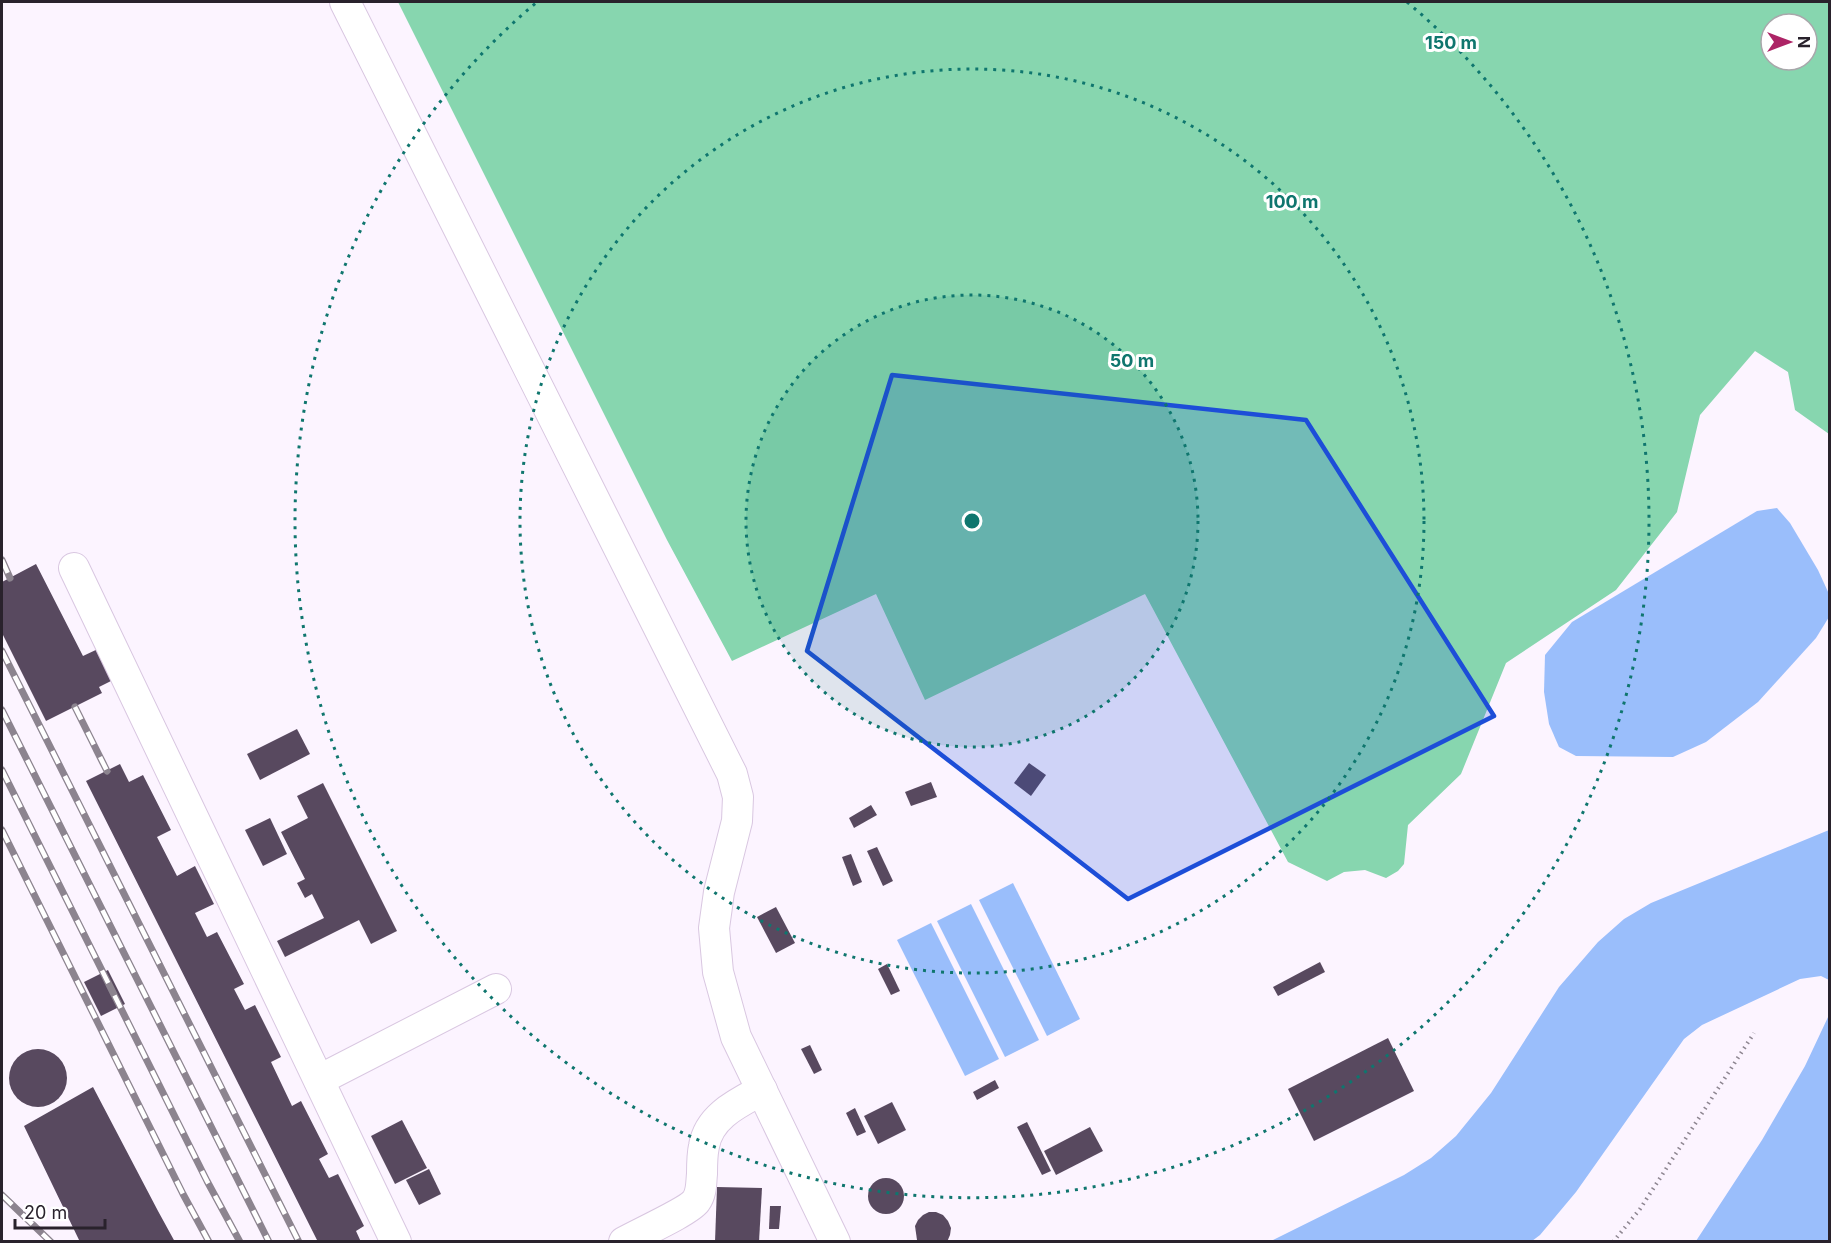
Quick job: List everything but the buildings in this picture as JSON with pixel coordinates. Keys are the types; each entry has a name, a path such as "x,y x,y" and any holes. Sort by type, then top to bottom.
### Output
{"lane":[{"path":"345,2 732,774 738,797 737,821 718,892 714,928 718,972 736,1037 835,1242"},
{"path":"74,568 396,1242"},
{"path":"319,1080 496,989"},
{"path":"624,1242 686,1209 696,1201 700,1190 704,1144 709,1131 721,1114 762,1090"}],"path":[{"path":"1613,1242 1640,1209 1754,1033"}],"highlighted area":[{"path":"892,375 1306,420 1494,716 1128,899 807,651"}],"green space":[{"path":"398,2 1829,2 1829,434 1795,410 1788,372 1755,351 1700,415 1677,512 1616,590 1506,663 1461,774 1408,825 1404,864 1398,871 1386,878 1365,870 1344,872 1327,881 1288,862 1145,594 925,700 876,594 732,661 667,540"}],"water":[{"path":"1777,508 1790,523 1818,570 1829,594 1829,617 1816,638 1758,702 1706,742 1673,757 1576,756 1559,747 1549,724 1544,692 1545,655 1572,622 1757,511"},
{"path":"1829,830 1829,980 1821,976 1800,979 1702,1025 1684,1039 1576,1192 1540,1235 1532,1241 1271,1241 1404,1175 1431,1158 1456,1136 1491,1093 1559,987 1598,942 1624,919 1651,903"},
{"path":"1013,883 1080,1019 1047,1036 979,900"},
{"path":"971,904 1039,1040 1005,1057 937,921"},
{"path":"931,923 999,1059 965,1076 897,940"},
{"path":"1829,1015 1829,1241 1696,1241 1762,1140 1805,1066"}],"railway":[{"path":"2,560 10,578"},
{"path":"2,651 299,1242"},
{"path":"75,707 107,771"},
{"path":"2,710 269,1242"},
{"path":"2,770 207,1181 240,1242"},
{"path":"2,830 209,1242"},
{"path":"2,1195 51,1242"}]}
